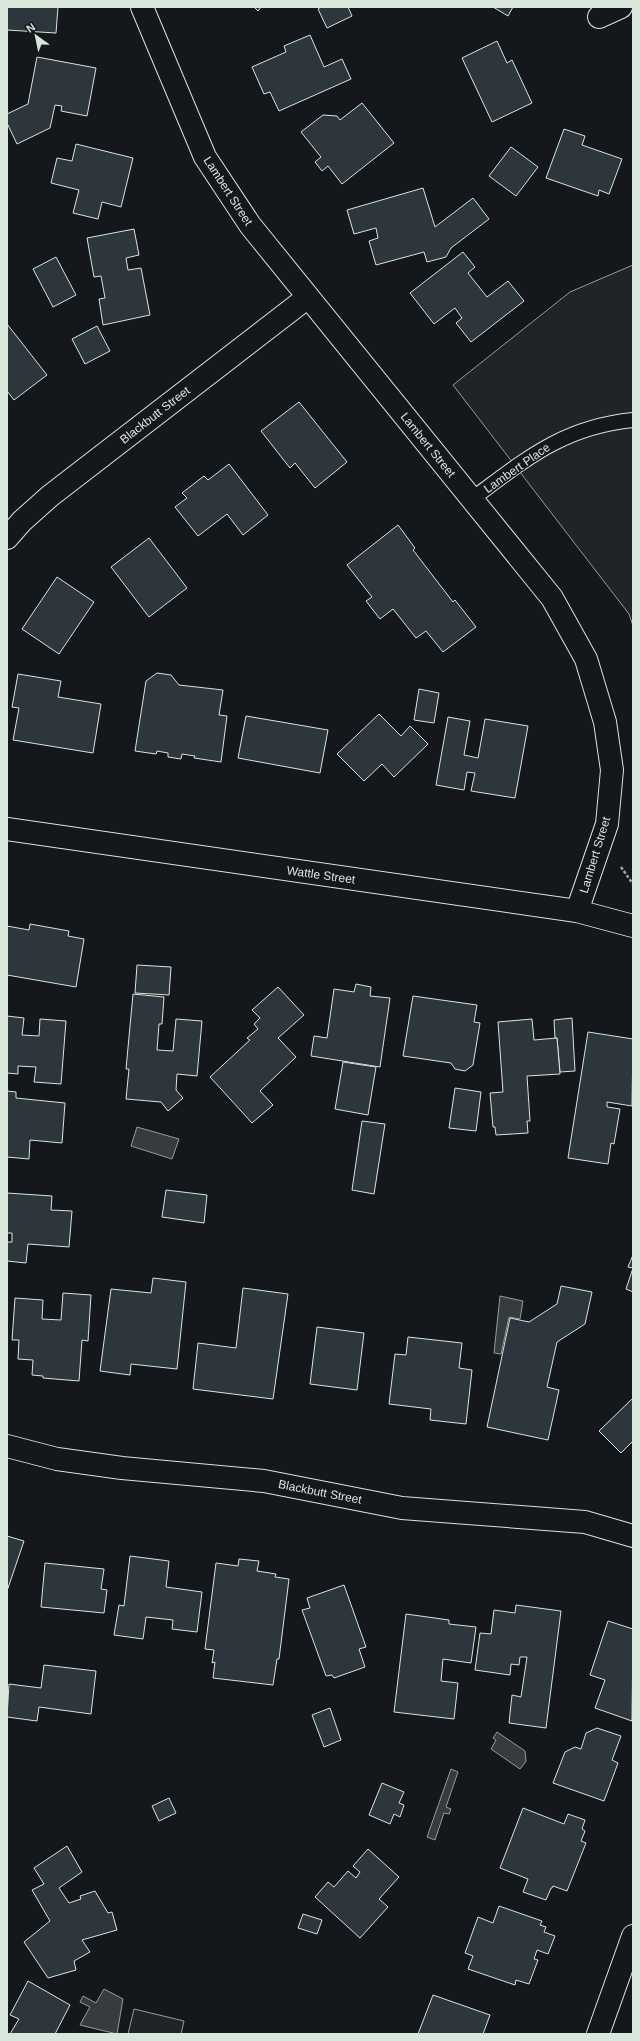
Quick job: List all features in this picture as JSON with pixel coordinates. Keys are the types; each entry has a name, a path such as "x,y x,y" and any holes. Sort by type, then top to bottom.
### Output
{"street":[{"name":"Lambert Street","path":"142,7 205,157 250,225 552,598 586,659 605,722 612,770 607,824 576,911"},
{"path":"599,17 621,7"},
{"name":"Blackbutt Street","path":"7,538 22,521 50,496 308,297"},
{"name":"Wattle Street","path":"7,829 576,911 633,926"},
{"name":"Blackbutt Street","path":"7,1446 57,1458 122,1468 264,1481 402,1508 585,1522 633,1536"},
{"path":"598,2034 633,1936"}],"lane":[{"name":"Lambert Place","path":"472,499 516,465 560,438 607,423 633,420"}],"path":[{"path":"620,865 633,884"}],"shaded area":[{"path":"633,265 633,626 629,614 453,385 570,292"},
{"path":"137,1127 179,1139 172,1159 131,1146"},
{"path":"500,1296 523,1301 520,1319 509,1317 501,1354 494,1353"},
{"path":"497,1732 525,1751 526,1761 520,1769 491,1749 496,1740 493,1738"},
{"path":"451,1769 458,1772 446,1807 451,1809 449,1814 444,1813 435,1840 427,1837"},
{"path":"104,1989 123,1999 117,2034 80,2025 90,2007 80,2002 83,1996 96,2003"},
{"path":"134,2009 184,2021 181,2034 128,2034"}],"building":[{"path":"7,7 58,7 56,33 7,30"},
{"path":"254,7 261,7 258,11"},
{"path":"321,7 348,7 352,16 327,28 318,9"},
{"path":"493,7 513,7 508,16"},
{"path":"310,35 324,67 342,59 351,79 279,111 270,92 264,94 252,67 286,52 284,46"},
{"path":"497,41 507,63 512,60 532,103 492,122 462,58"},
{"path":"37,57 96,68 87,116 61,111 62,106 55,105 50,128 17,144 7,123 7,114 28,104"},
{"path":"362,103 394,143 342,184 328,166 322,171 315,162 321,157 301,132 323,115 337,116 340,120"},
{"path":"564,129 585,136 582,145 622,159 609,194 599,190 598,196 546,178"},
{"path":"76,144 133,158 121,207 102,202 98,219 73,213 79,190 51,183 57,158 72,161"},
{"path":"511,147 538,167 516,196 489,176"},
{"path":"423,188 435,227 473,198 489,219 451,248 446,257 427,262 424,252 376,265 369,241 378,238 376,228 354,234 347,210"},
{"path":"134,229 139,255 126,258 128,270 141,268 150,315 103,325 99,299 105,298 101,276 94,277 87,238"},
{"path":"463,252 475,267 468,273 487,297 508,281 524,301 471,342 456,323 462,318 455,308 434,324 410,293"},
{"path":"56,257 76,295 53,307 33,269"},
{"path":"7,324 47,375 14,400 7,391"},
{"path":"97,326 110,351 85,364 72,339"},
{"path":"299,402 347,462 315,488 295,463 290,468 261,431"},
{"path":"229,464 268,515 243,535 227,514 198,536 175,507 187,498 182,493 204,476 208,480"},
{"path":"398,525 415,548 413,550 453,602 455,600 476,627 443,652 426,631 416,638 393,609 380,619 366,601 372,597 347,565"},
{"path":"149,538 187,588 149,617 111,567"},
{"path":"57,577 94,602 59,654 22,629"},
{"path":"157,673 171,675 179,685 223,690 219,715 227,716 221,762 194,758 195,756 182,754 181,759 168,757 168,753 157,751 156,754 135,751 146,681"},
{"path":"18,674 61,681 58,697 101,704 93,753 13,740 19,708 12,707"},
{"path":"419,689 439,693 434,723 414,720"},
{"path":"379,714 401,736 410,726 428,744 394,777 382,764 364,781 337,754"},
{"path":"246,716 328,730 320,773 238,758"},
{"path":"448,717 470,721 464,755 478,758 485,719 528,726 515,798 471,791 475,773 467,772 464,790 436,785"},
{"path":"30,924 69,931 68,936 84,939 76,987 7,975 7,926 29,930"},
{"path":"137,965 171,967 169,995 135,993"},
{"path":"356,984 371,987 370,996 390,998 380,1067 311,1056 314,1036 327,1038 334,989 354,992"},
{"path":"278,987 304,1015 278,1038 296,1057 260,1091 273,1105 252,1123 210,1077 250,1040 247,1038 258,1029 254,1024 260,1018 252,1010"},
{"path":"133,994 164,997 162,1024 159,1024 157,1050 173,1051 176,1019 202,1021 197,1076 177,1074 176,1090 183,1098 168,1111 161,1102 126,1099 129,1069 126,1069"},
{"path":"413,996 477,1005 474,1022 480,1023 473,1065 465,1071 455,1069 451,1063 403,1056"},
{"path":"7,1016 24,1018 22,1035 39,1036 40,1019 66,1021 61,1084 34,1082 36,1067 18,1066 18,1074 7,1073"},
{"path":"572,1018 575,1071 560,1072 554,1020"},
{"path":"532,1019 534,1040 557,1038 560,1074 527,1076 530,1121 527,1121 528,1133 496,1135 495,1127 493,1127 490,1093 503,1092 498,1022"},
{"path":"588,1032 633,1039 632,1106 607,1102 607,1107 620,1109 614,1144 611,1143 608,1164 568,1158"},
{"path":"343,1062 376,1067 368,1115 335,1109"},
{"path":"455,1088 481,1092 476,1131 449,1128"},
{"path":"7,1091 16,1092 16,1098 65,1103 62,1143 30,1140 29,1159 7,1157"},
{"path":"362,1121 385,1124 374,1194 352,1190"},
{"path":"166,1190 207,1195 204,1223 162,1217"},
{"path":"7,1193 52,1196 51,1210 72,1211 69,1247 28,1244 26,1263 7,1261 7,1242 12,1242 12,1233 7,1233"},
{"path":"633,1255 633,1268 628,1267"},
{"path":"633,1268 633,1292 626,1289"},
{"path":"153,1278 186,1282 177,1369 131,1364 130,1375 100,1371 111,1289 151,1293"},
{"path":"561,1286 592,1292 585,1324 557,1342 547,1387 559,1390 548,1440 487,1427 510,1318 529,1322 557,1304"},
{"path":"243,1288 288,1294 273,1399 193,1389 198,1343 236,1348"},
{"path":"63,1293 91,1295 88,1341 82,1340 79,1381 43,1378 43,1376 32,1375 33,1360 18,1359 19,1340 12,1340 15,1298 43,1300 42,1319 61,1320"},
{"path":"317,1327 364,1333 357,1390 310,1384"},
{"path":"408,1337 462,1343 459,1368 472,1370 466,1424 430,1420 431,1409 389,1404 395,1354 406,1355"},
{"path":"633,1398 633,1441 621,1453 599,1431"},
{"path":"7,1536 24,1541 7,1591"},
{"path":"130,1556 169,1561 166,1587 202,1592 197,1632 172,1629 173,1620 146,1617 143,1639 114,1635 119,1605 124,1606"},
{"path":"239,1559 259,1561 257,1571 276,1574 275,1577 289,1579 279,1659 277,1659 273,1685 213,1678 215,1662 212,1663 214,1650 205,1649 216,1563 238,1566"},
{"path":"45,1563 104,1569 101,1589 107,1590 104,1613 41,1607"},
{"path":"344,1585 366,1647 359,1649 365,1667 334,1678 332,1675 326,1676 302,1610 310,1608 307,1598"},
{"path":"516,1605 561,1611 546,1728 509,1723 512,1695 521,1697 527,1657 520,1657 519,1665 511,1664 510,1675 475,1670 480,1633 491,1634 494,1610 515,1613"},
{"path":"406,1614 449,1620 449,1624 476,1627 471,1663 443,1659 441,1681 458,1683 454,1719 394,1712"},
{"path":"608,1621 633,1629 632,1721 595,1708 605,1680 590,1675"},
{"path":"44,1665 96,1671 91,1714 39,1707 37,1721 7,1717 9,1684 41,1688"},
{"path":"330,1708 341,1740 324,1747 312,1715"},
{"path":"597,1728 621,1736 612,1760 618,1763 604,1801 553,1783 565,1752 575,1747 581,1749 586,1733"},
{"path":"382,1783 404,1792 399,1803 404,1805 400,1817 394,1814 390,1824 369,1815"},
{"path":"169,1798 176,1813 159,1821 152,1806"},
{"path":"523,1808 564,1824 568,1814 585,1820 582,1829 585,1831 581,1841 586,1843 567,1891 553,1886 546,1900 523,1892 528,1879 500,1868"},
{"path":"67,1846 82,1872 59,1888 69,1903 81,1899 80,1896 95,1891 108,1913 112,1912 117,1930 82,1940 90,1952 74,1961 76,1970 48,1978 24,1942 50,1921 32,1890 44,1884 34,1868"},
{"path":"368,1849 399,1877 379,1899 388,1907 360,1938 315,1897 328,1882 334,1887 348,1871 356,1878 360,1872 353,1866"},
{"path":"499,1906 542,1921 540,1925 546,1927 544,1932 555,1936 548,1954 537,1950 534,1959 538,1960 529,1984 516,1980 515,1985 468,1969 473,1956 465,1953 478,1917 493,1923"},
{"path":"303,1914 322,1920 317,1934 298,1928"},
{"path":"28,1981 70,2005 55,2034 10,2034 19,2019 10,2015"},
{"path":"433,1995 490,2015 483,2034 418,2034"}]}
